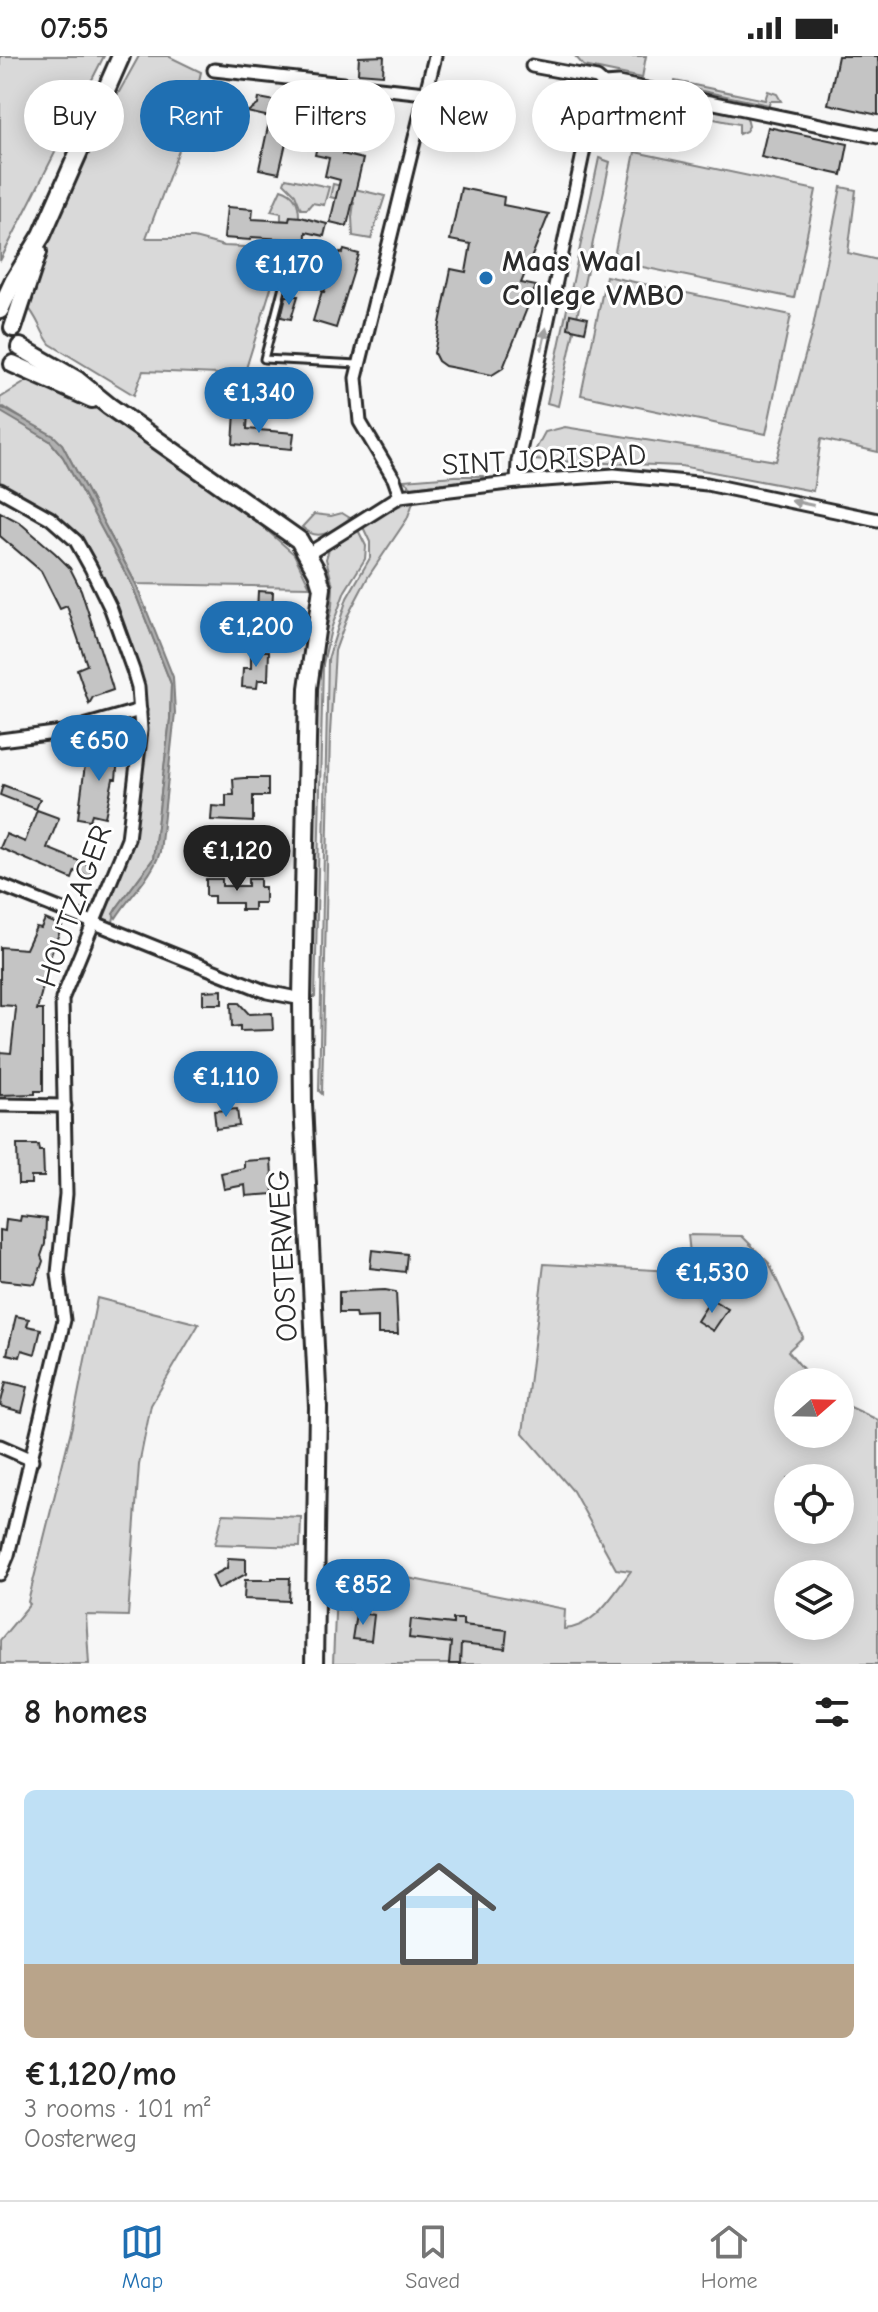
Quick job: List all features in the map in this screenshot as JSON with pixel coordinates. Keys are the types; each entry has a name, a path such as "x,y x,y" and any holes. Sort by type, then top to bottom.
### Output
{"street":[{"path":"111,80 121,56"},
{"path":"117,80 133,56"},
{"path":"429,80 435,56"},
{"path":"532,66 599,80"},
{"path":"214,70 411,91"},
{"path":"713,103 878,137"},
{"path":"20,347 77,380 299,540 308,554 400,496 394,479 360,422 356,378 411,150"},
{"path":"0,310 42,235 80,152"},
{"path":"517,482 518,461 583,152"},
{"path":"42,235 28,288 7,324 19,337 20,347 6,367 109,406"},
{"name":"SINT JORISPAD","path":"400,496 517,482 614,475 646,476 707,484 878,520"},
{"name":"HOUTZAGER","path":"0,490 50,518 76,541 111,609 133,670 140,710 128,839 62,999 66,1194 58,1273 64,1320 32,1460 8,1555 0,1574"},
{"name":"OOSTERWEG","path":"308,554 322,588 308,688 302,999 303,1104 318,1407 314,1664"},
{"path":"0,740 63,732 140,710"},
{"path":"0,885 267,992 302,999"},
{"path":"0,1105 65,1106"},
{"path":"0,1446 32,1460"}],"lane":[{"path":"289,263 264,359 359,364"}],"shaded area":[{"path":"0,56 104,56 92,80 24,80 24,152 55,152 0,261"},
{"path":"139,56 168,56 201,72 199,80 140,80 140,152 178,152 146,238 194,238 224,246 283,249 244,375 143,371 134,395 50,344 26,305 58,211 87,152 124,152 124,84"},
{"path":"575,56 646,56 642,78 584,66"},
{"path":"713,89 765,100 768,91 777,94 781,101 770,101 769,105 713,93"},
{"path":"713,109 742,115 747,118 749,126 739,134 739,124 713,119"},
{"path":"635,152 816,190 794,298 613,261"},
{"path":"599,158 610,162 558,406 547,403"},
{"path":"286,178 329,187 324,205 312,203 307,209 301,209 295,194 284,183"},
{"path":"333,184 385,196 371,239 353,236 354,203 330,197"},
{"path":"841,187 856,190 848,253 878,260 878,452 821,439 813,491 681,466 530,460 545,432 565,427 776,461 813,327"},
{"path":"281,189 295,199 299,217 281,220 281,213 271,211"},
{"path":"606,276 791,315 766,434 581,395"},
{"path":"32,378 103,411 254,519 294,554 310,587 136,584 62,444 4,407 0,408 0,398"},
{"path":"1,407 54,436 62,444 136,584 173,677 175,713 160,852 152,870 116,918 113,914 116,909 153,859 170,719 171,684 132,585 63,457 50,441 1,412"},
{"path":"0,410 50,441 63,457 132,585 171,684 170,719 153,859 116,909 112,926 104,921 102,915 136,826 146,719 141,678 112,595 83,542 58,517 0,483"},
{"path":"455,476 484,478 412,487 403,480"},
{"path":"414,500 407,519 368,577 348,615 335,651 330,733 322,1094 319,1091 328,659 347,598 370,558 370,542 363,527 391,509"},
{"path":"342,513 350,518 326,533 314,534 302,527 314,514 331,516"},
{"path":"358,530 366,546 365,559 345,591 331,629 323,664 315,997 309,997 316,671 332,606 333,586 326,559 329,549"},
{"path":"688,1235 742,1236 769,1263 803,1337 788,1351 802,1368 774,1368 774,1448 854,1448 854,1409 878,1420 878,1664 333,1664 337,1564 565,1609 564,1629 575,1627 595,1616 631,1571 616,1569 573,1491 523,1433 544,1264 692,1272"},
{"path":"97,1298 199,1324 151,1405 139,1465 128,1616 86,1615 89,1664 0,1664 0,1640 30,1604 28,1602 72,1426"},
{"path":"223,1514 301,1517 300,1547 215,1544"}],"building":[{"path":"384,56 383,75 358,73 359,57"},
{"path":"838,56 878,56 878,115 828,104"},
{"path":"259,98 266,99 266,116 250,113 258,105"},
{"path":"768,127 848,144 842,175 761,157"},
{"path":"266,136 266,152 284,152 279,173 259,169"},
{"path":"316,152 343,152 363,159 347,226 330,222 340,180 325,176 329,158 315,155"},
{"name":"Maas Waal College VMBO","path":"461,188 504,197 503,205 549,214 521,283 536,286 503,368 492,375 445,366 434,353 451,269 466,272 471,244 450,240"},
{"path":"227,207 253,209 252,219 289,221 290,216 327,224 324,236 306,232 305,260 284,259 285,239 224,238"},
{"path":"344,250 359,254 336,328 313,321 332,269 322,267 338,258"},
{"path":"286,296 298,296 291,319 281,317"},
{"path":"570,314 588,318 585,332 568,328"},
{"path":"235,412 248,413 247,429 294,433 292,449 233,444"},
{"path":"0,512 19,522 55,553 70,568 81,590 113,690 93,697 89,704 77,669 87,665 67,606 60,609 41,571 0,536"},
{"path":"258,591 273,592 272,612 257,611"},
{"path":"251,651 269,651 268,680 258,680 257,688 242,687 243,668 251,668"},
{"path":"97,745 119,747 116,779 113,779 105,817 92,814 90,820 78,818 85,765 95,766"},
{"path":"268,778 268,796 253,796 253,822 211,820 212,806 226,807 226,795 234,795 233,779"},
{"path":"3,785 40,799 36,809 0,795"},
{"path":"37,810 59,818 47,848 94,867 90,877 75,871 72,879 0,848 6,834 25,842"},
{"path":"206,879 222,879 222,886 248,886 248,879 260,879 260,887 265,887 265,903 254,903 254,910 241,910 241,903 214,903 214,896 206,896"},
{"path":"45,919 62,926 52,951 37,1010 43,1010 43,1091 0,1095 0,1052 11,1053 16,1009 14,1006 0,1005 0,947 26,949 36,927 41,928"},
{"path":"222,990 222,1004 203,1004 203,991"},
{"path":"231,1003 239,1003 249,1014 272,1013 273,1030 240,1031 240,1026 232,1027"},
{"path":"261,1056 262,1076 239,1077 238,1058"},
{"path":"237,1109 239,1126 216,1129 214,1111"},
{"path":"17,1145 38,1145 39,1151 43,1151 44,1177 31,1177 31,1184 18,1184"},
{"path":"271,1159 273,1194 246,1196 245,1185 224,1189 221,1173 244,1168 244,1161"},
{"path":"21,1216 46,1219 43,1261 35,1284 0,1280 0,1230 5,1231 6,1219 20,1221"},
{"path":"372,1250 407,1254 405,1272 370,1268"},
{"path":"339,1292 396,1292 398,1334 378,1334 378,1317 356,1318 355,1313 339,1313"},
{"path":"711,1299 728,1309 713,1331 697,1321"},
{"path":"16,1316 29,1319 27,1326 41,1329 35,1354 22,1350 20,1357 7,1354"},
{"path":"6,1382 28,1387 22,1412 0,1406"},
{"path":"228,1558 246,1559 246,1574 218,1589 212,1576 227,1568"},
{"path":"290,1578 289,1601 244,1599 245,1580"},
{"path":"356,1613 374,1615 371,1641 352,1639"},
{"path":"411,1619 453,1624 453,1619 463,1619 463,1625 507,1630 505,1649 461,1644 460,1664 449,1664 451,1643 409,1638"}],"place":[{"name":"Maas Waal College VMBO","path":"486,278"}]}
